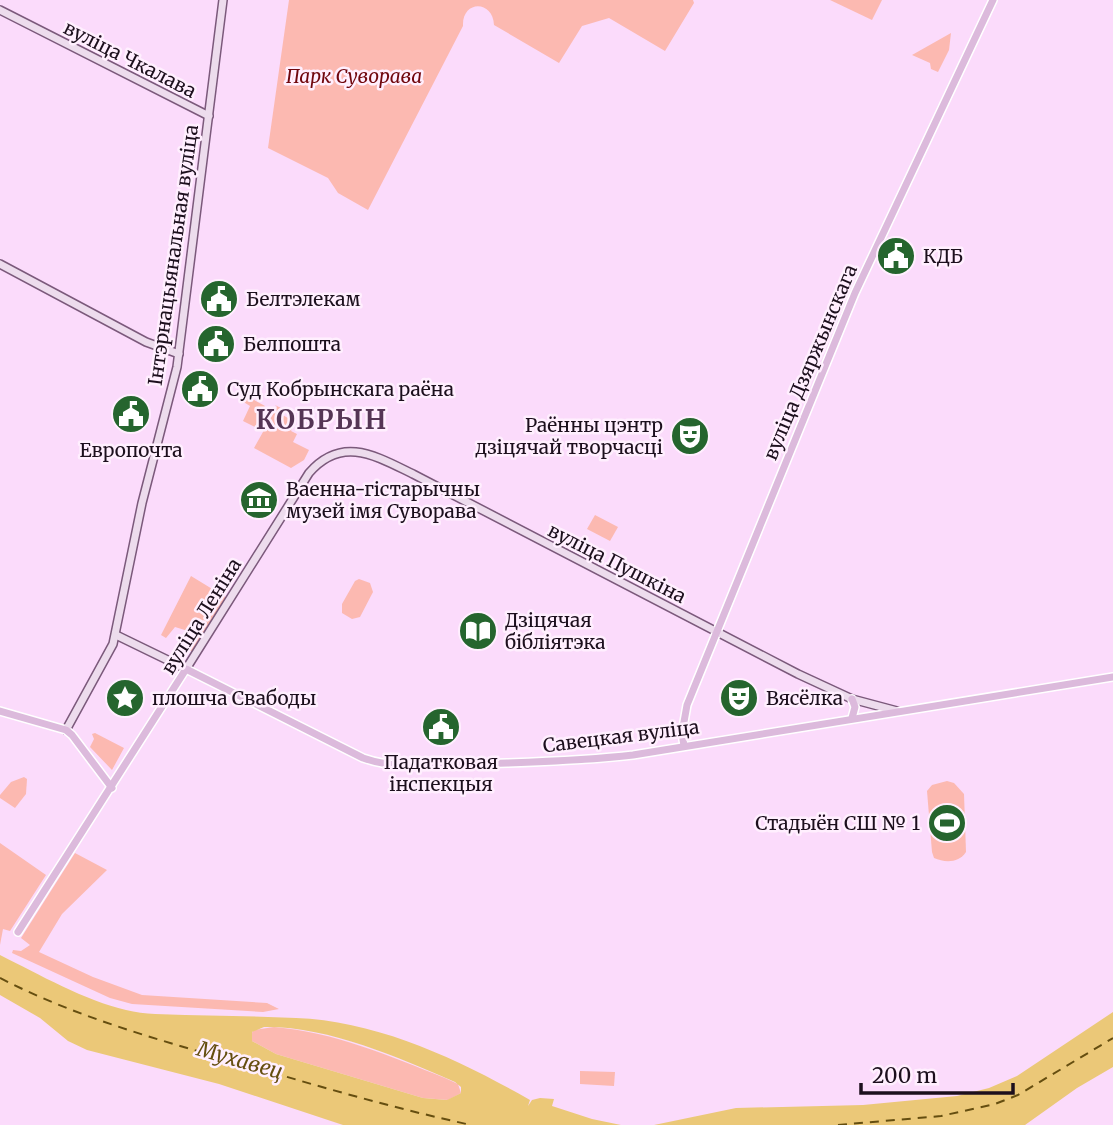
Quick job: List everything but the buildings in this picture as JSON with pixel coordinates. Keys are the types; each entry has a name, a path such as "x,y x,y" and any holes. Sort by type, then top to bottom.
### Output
{"main road":[{"name":"Інтэрнацыянальная вуліца","path":"116,635 142,503 179,354 223,0"},
{"name":"вуліца Дзяржынскага","path":"684,746 682,733 687,705 855,293 993,0"},
{"name":"вуліца Чкалава","path":"0,10 209,116"},
{"path":"0,264 146,342 179,354"},
{"name":"вуліца Пушкіна","path":"323,460 350,452 368,454 384,460 852,699 897,711"},
{"name":"вуліца Леніна","path":"18,932 112,788 309,473 323,460"},
{"path":"66,730 116,635"},
{"name":"Савецкая вуліца","path":"116,635 363,758 378,763 420,766 588,760 1113,677"},
{"path":"852,699 855,707 852,718"},
{"path":"0,710 66,730 112,788"}],"green space":[{"name":"Парк Суворава","path":"289,0 693,0 694,3 665,51 609,18 582,26 559,63 494,25 489,11 483,7 478,6 467,11 463,26 368,210 338,193 328,178 268,148"},
{"path":"830,0 882,0 872,20"},
{"path":"951,33 949,50 938,72 931,69 930,63 912,55"},
{"path":"245,395 265,406 255,427 243,421 250,406 242,401"},
{"path":"275,405 281,408 279,413 295,422 291,431 297,434 293,442 309,450 304,460 291,468 254,448 277,407"},
{"path":"595,515 618,527 610,541 587,529"},
{"path":"191,576 227,598 193,652 187,649 190,636 188,631 175,627 166,638 161,635"},
{"path":"359,579 370,583 373,592 360,617 352,619 342,613 342,604 355,581"},
{"path":"95,733 124,748 112,770 90,747 94,739 92,734"},
{"path":"24,777 27,779 26,794 15,808 0,798 0,795 11,782"},
{"name":"Стадыён СШ № 1","path":"947,781 954,783 964,794 966,852 956,860 943,861 934,858 932,852 927,791 932,785"},
{"path":"0,843 46,875 10,931 3,929 0,945"},
{"path":"75,853 107,870 62,914 39,952 93,977 142,995 267,1003 279,1009 263,1012 132,1004 110,998 12,953 13,950 21,951 30,945 21,938"},
{"path":"274,1027 318,1034 383,1054 458,1084 461,1093 448,1100 423,1098 276,1054 252,1041 250,1035 254,1030"},
{"path":"580,1071 615,1072 614,1086 580,1084"}],"water":[{"name":"Мухавец","path":"0,955 79,994 133,1012 296,1018 357,1026 447,1057 530,1100 528,1106 532,1100 554,1099 552,1106 621,1125 343,1125 219,1084 87,1050 68,1041 40,1018 0,995","holes":["264,1027 288,1028 337,1037 386,1053 455,1082 461,1087 461,1093 447,1100 423,1098 276,1054 252,1041 252,1032"]},
{"path":"1113,1012 1113,1067 1077,1088 1025,1125 654,1125 736,1108 863,1105 957,1096 989,1088 1017,1076"}],"ferry route":[{"path":"0,978 88,1016 148,1036 355,1096 471,1125"},
{"path":"838,1125 941,1116 995,1104 1018,1095 1113,1038"}],"place":[{"name":"КДБ","path":"896,256"},
{"name":"Белтэлекам","path":"219,299"},
{"name":"Белпошта","path":"216,344"},
{"name":"Суд Кобрынскага раёна","path":"200,389"},
{"name":"Европочта","path":"131,414"},
{"name":"Раённы цэнтр дзіцячай творчасці","path":"690,436"},
{"name":"Ваенна-гістарычны музей імя Суворава","path":"259,500"},
{"name":"Дзіцячая бібліятэка","path":"478,631"},
{"name":"плошча Свабоды","path":"125,698"},
{"name":"Вясёлка","path":"739,698"},
{"name":"Падатковая інспекцыя","path":"441,727"},
{"name":"Стадыён СШ № 1","path":"947,823"}],"district":[{"name":"КОБРЫН","path":"322,419"}]}
